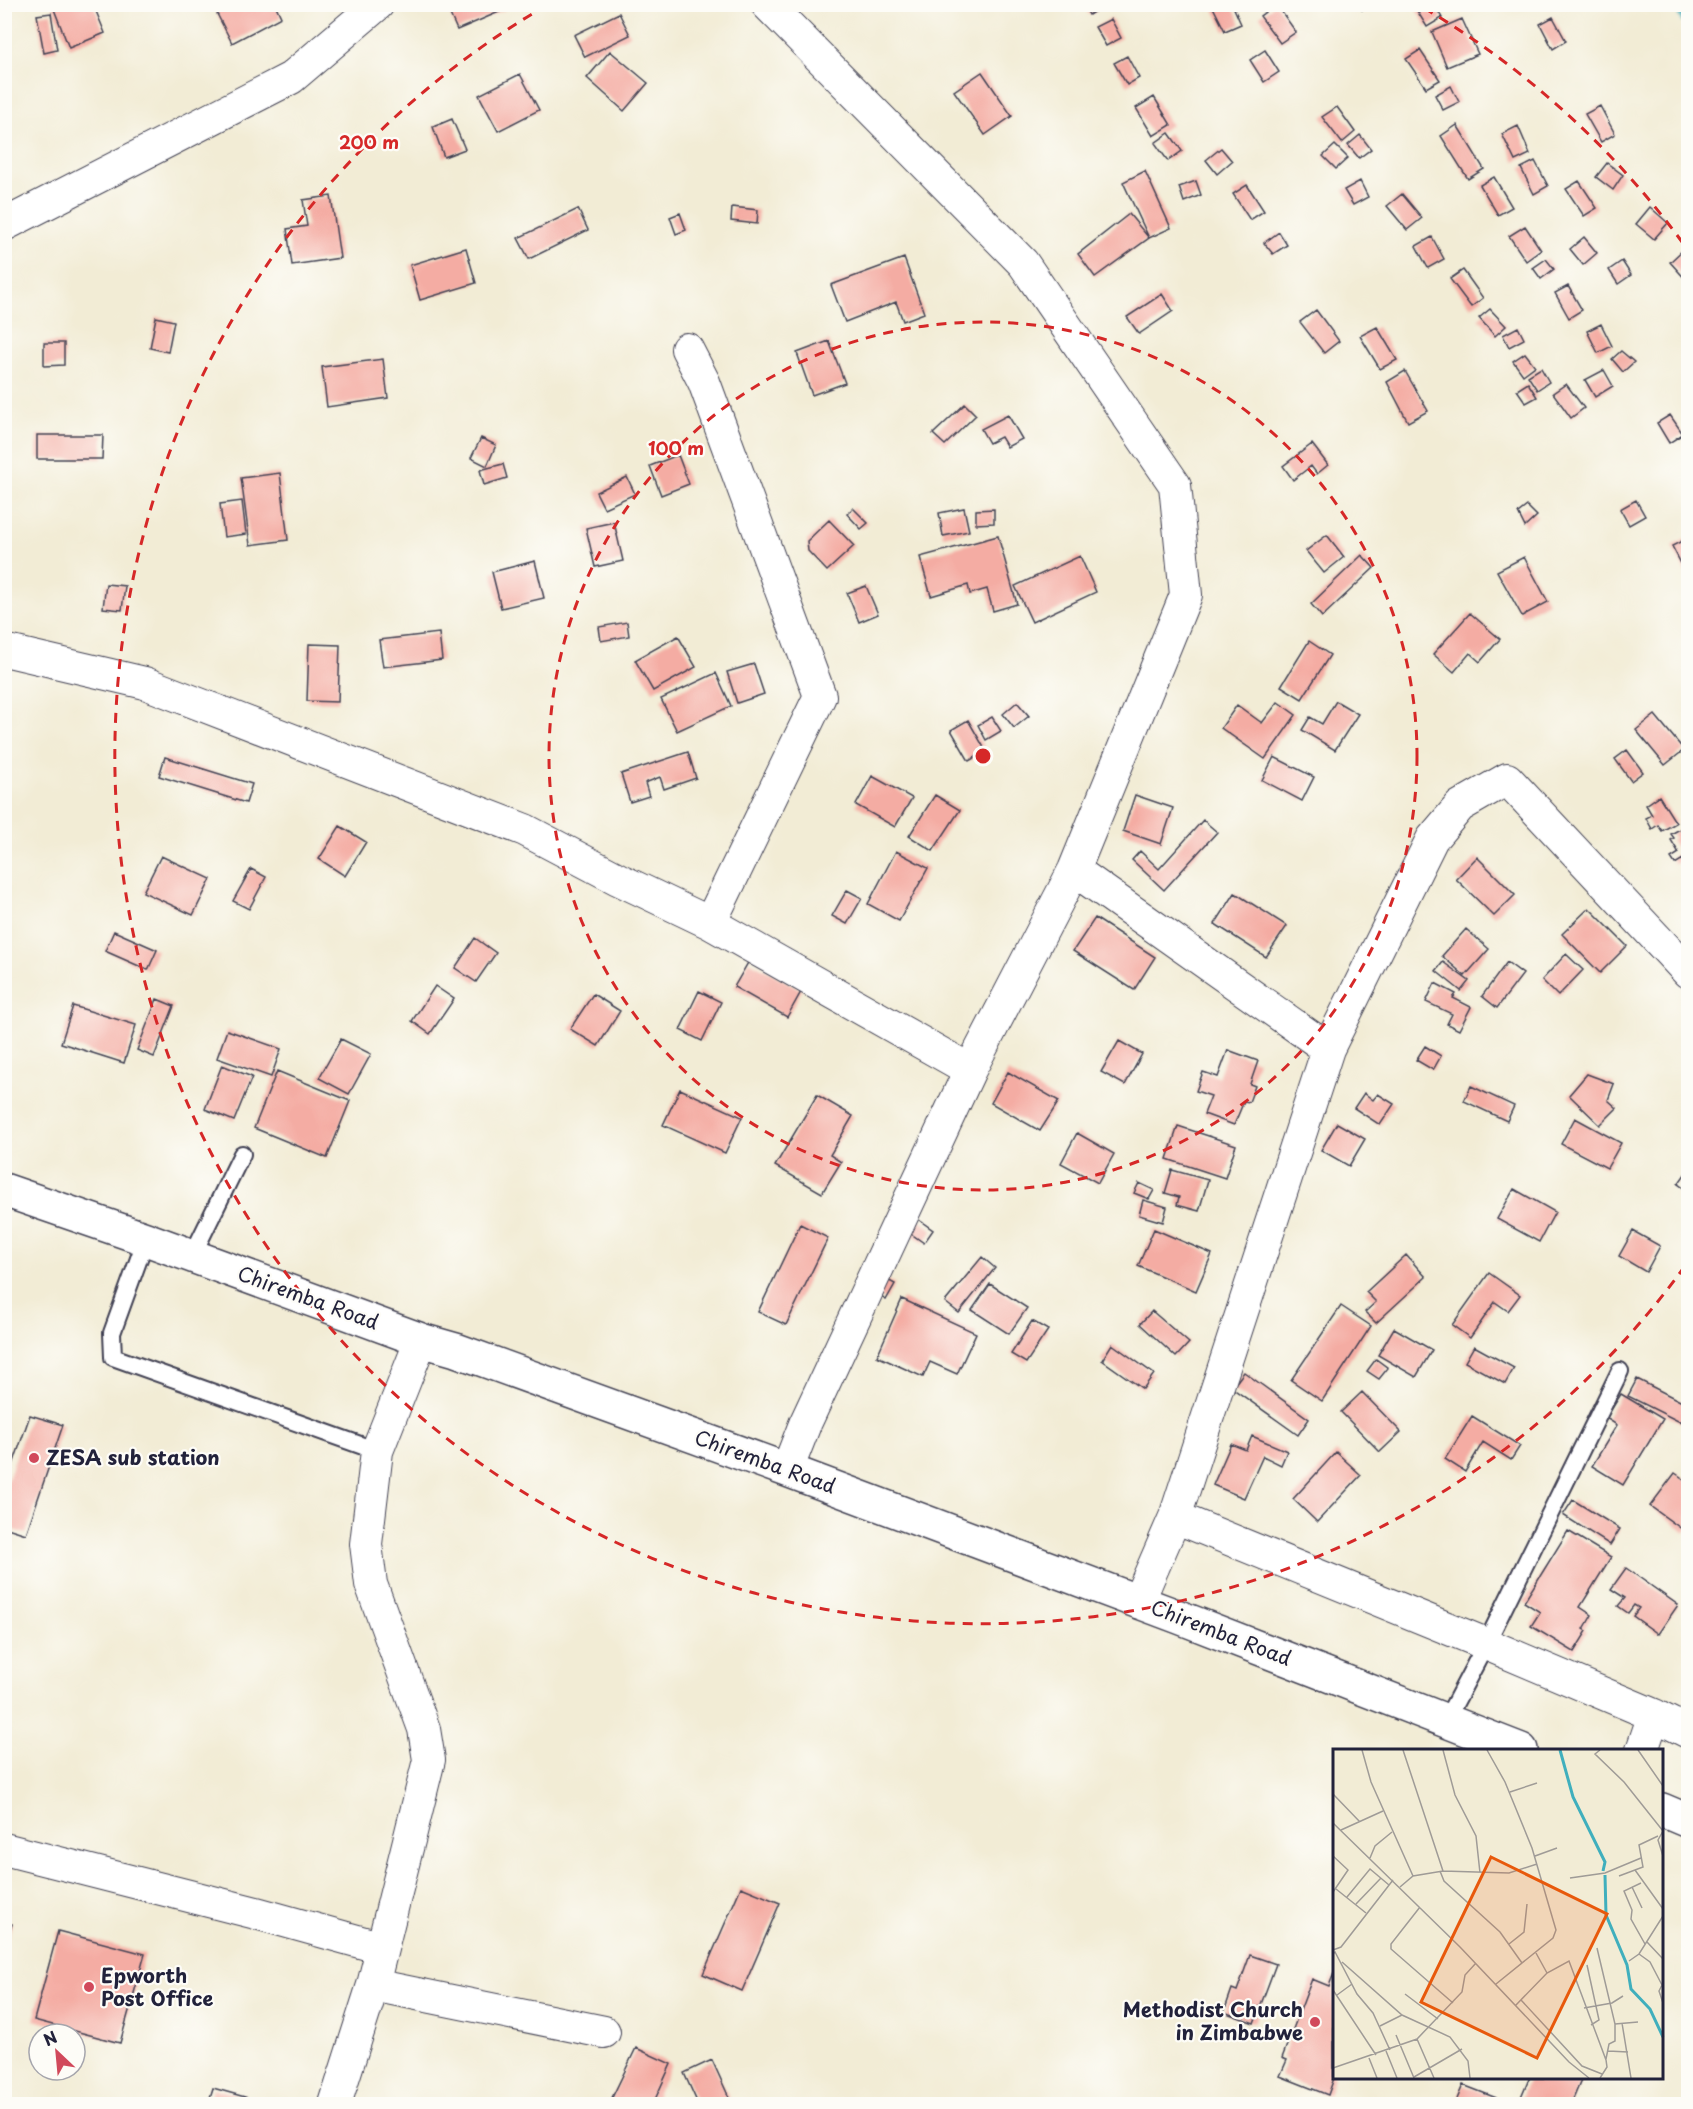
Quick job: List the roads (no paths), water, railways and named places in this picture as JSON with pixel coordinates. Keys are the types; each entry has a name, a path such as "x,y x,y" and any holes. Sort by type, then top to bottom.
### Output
{"main road":[{"name":"Chiremba Road","path":"4,1190 787,1470 1518,1749"},
{"path":"1663,1810 1689,1821"}],"street":[{"path":"4,225 291,78 378,4"},
{"path":"767,4 1023,263 1175,485 1186,595 1074,870 970,1070 806,1424 787,1470"},
{"path":"687,349 704,382 820,696 710,923"},
{"path":"4,650 145,683 515,826 710,923 970,1070"},
{"path":"1138,1602 1175,1517 1328,1049 1432,838 1460,806 1507,779 1689,972"},
{"path":"1074,870 1328,1049"},
{"path":"335,2104 373,1984 429,1760 424,1729 371,1584 366,1544 377,1451 396,1397 421,1340"},
{"path":"1175,1517 1654,1714 1689,1732"},
{"path":"1642,1749 1654,1714"},
{"path":"4,1849 256,1912 382,1948"},
{"path":"373,1984 604,2032"}],"lane":[{"path":"192,1256 243,1154"},
{"path":"146,1239 112,1333 113,1357 377,1451"},
{"path":"1446,1720 1486,1644 1620,1371"}],"waterway":[{"path":"1677,4 1688,25"}],"place":[{"name":"ZESA sub station","path":"34,1458"},
{"name":"Epworth Post Office","path":"89,1987"},
{"name":"Methodist Church in Zimbabwe","path":"1315,2022"}]}
